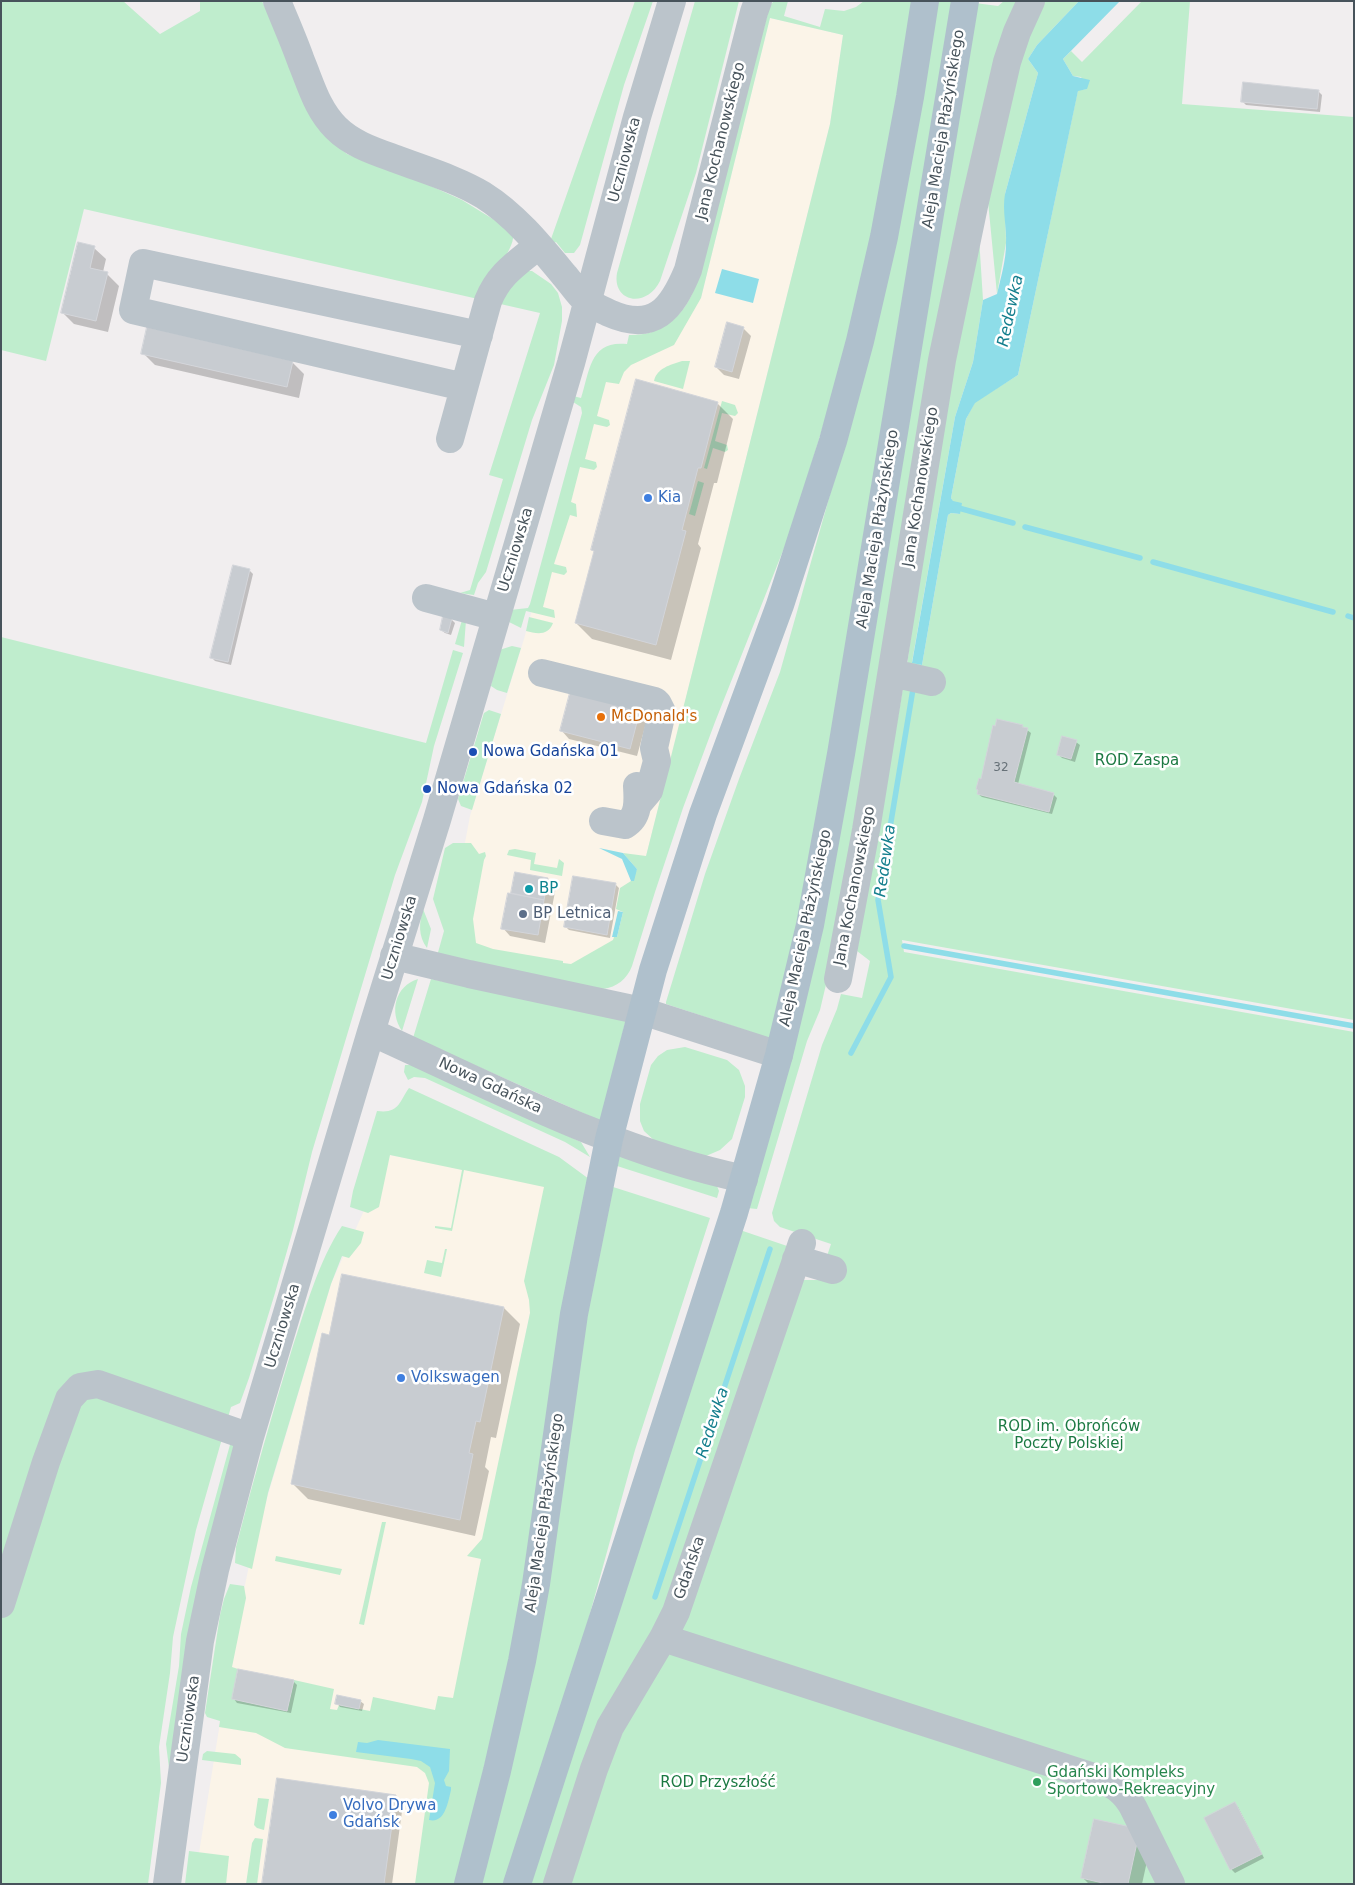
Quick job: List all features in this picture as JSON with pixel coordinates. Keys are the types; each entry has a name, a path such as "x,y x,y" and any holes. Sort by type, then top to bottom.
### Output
{"main road":[{"name":"Aleja Macieja Płażyńskiego","path":"468,1884 497,1771 522,1661 536,1584 574,1314 609,1139 653,970 703,814 780,605 833,442 860,341 884,238 910,97 925,1"},
{"name":"Aleja Macieja Płażyńskiego","path":"517,1884 744,1179 779,1054 810,925 841,754 965,1"}],"street":[{"path":"277,1 314,96 323,114 337,129 352,141 443,176 482,195 502,208 520,225 587,302"},
{"name":"Uczniowska","path":"167,1884 200,1641 215,1570 250,1437 394,956 437,820 571,362 647,82 672,1"},
{"name":"Jana Kochanowskiego","path":"587,302 624,320 647,319 659,314 670,304 679,291 688,270 758,1"},
{"name":"Jana Kochanowskiego","path":"838,979 866,830 944,350 1007,62 1032,1"},
{"path":"450,439 488,301 498,280 538,246"},
{"path":"464,387 133,310 143,263 479,335"},
{"path":"426,598 496,618"},
{"path":"542,673 655,701 662,712 654,748 657,761 649,791 638,804 633,818 625,825 603,821"},
{"path":"892,673 932,682"},
{"path":"394,956 468,974 642,1011 779,1054"},
{"name":"Nowa Gdańska","path":"371,1032 609,1139"},
{"path":"609,1139 707,1171 744,1179"},
{"name":"Gdańska","path":"557,1884 594,1769 610,1727 663,1638 676,1612 799,1251 833,1270"},
{"path":"1,1604 46,1462 70,1399 80,1387 98,1384 250,1437"},
{"path":"663,1638 1100,1779 1116,1786 1126,1795 1134,1807 1171,1884"}],"shaded area":[{"path":"770,18 843,35 830,124 627,932 603,970 468,946 464,848 470,816 524,639 593,386 620,369 701,298"},
{"path":"389,1155 556,1187 488,1515 461,1747 430,1884 194,1884 233,1642 254,1542 331,1284"}],"green space":[{"path":"1,1 123,1 160,34 200,11 200,1 262,1 327,137 347,154 422,182 462,200 509,229 513,236 509,249 499,268 478,299 84,209 46,361 1,350"},
{"path":"635,1 653,1 624,85 580,245 574,253 565,253 556,242 551,245 551,239"},
{"path":"695,1 739,1 696,173 660,281 647,296 631,298 625,296 620,290 617,283 617,273"},
{"path":"774,1 788,1 784,16 820,27 825,9 844,11 856,7 864,1 914,1 896,114 848,344 792,528 683,808 630,971 617,984 603,989 437,956 444,931 433,899 445,848 453,843 471,843 479,854 485,852 486,856 473,919 476,943 493,949 571,964 613,940 614,937 617,937 623,912 616,909 620,888 631,881 637,869 623,853 646,856 830,124 843,35 770,18 701,298 674,345 631,365 624,372 619,384 606,382 597,416 609,420 610,425 607,427 594,424 585,459 596,462 597,467 594,470 580,467 571,502 576,504 577,517 570,515 554,564 566,567 567,572 564,575 552,572 543,607 554,610 555,618 526,611 521,628 509,622 510,610 528,608 530,604 582,413 581,407 573,402 573,396 581,398 594,359 605,347 615,344 627,344 629,335 649,333 667,325 681,312 692,294 770,5"},
{"path":"936,1 952,1 822,806 772,1039 666,1004 666,1002 705,874 780,672 840,459"},
{"path":"1004,1 1020,1 840,925 820,1010 807,1041 757,1209 747,1208 975,3 998,6"},
{"path":"1040,1 1079,1 1037,45 1028,59 1038,73 1005,194 1006,243 997,294 987,191 1010,72"},
{"path":"1142,1 1190,1 1182,104 1354,117 1354,1020 902,940 904,952 1354,1032 1354,1884 571,1884 606,1757 680,1631 803,1280 819,1280 831,1244 780,1227 774,1221 772,1213 822,1045 841,994 862,998 870,961 857,951 907,665 941,410 979,237 983,300 973,362 955,417 912,662 922,665 948,515 951,513 960,514 951,498 966,419 975,402 1018,375 1078,90 1087,89 1081,77 1073,76 1063,59 1071,51 1082,62"},
{"path":"528,271 532,271 551,284 558,293 562,307 562,321 554,365 532,420 486,572 478,583 474,595 460,593 470,590 503,479 489,475 540,313 496,303 503,290"},
{"path":"682,361 690,361 683,389 654,381 661,370"},
{"path":"722,401 735,405 738,413 735,416 722,413 715,441 727,445 728,450 725,452 713,448 707,469 704,468"},
{"path":"698,481 704,483 695,516 689,514"},
{"path":"529,617 553,623 548,630 542,633 526,631"},
{"path":"462,620 466,620 464,647 455,644"},
{"path":"1,637 426,743 453,650 463,653 434,746 422,802 395,875 312,1152 275,1293 240,1403 231,1407 196,1530 173,1637 170,1673 159,1747 161,1783 148,1884 1,1884"},
{"path":"512,646 521,648 507,693 491,686 496,651"},
{"path":"489,710 501,714 472,810 461,806 458,799 484,713"},
{"path":"515,849 536,853 534,864 557,868 559,859 564,863 562,876 530,870 531,860 507,855 509,850"},
{"path":"423,909 431,929 427,948 422,939 420,929"},
{"path":"418,979 402,1031 396,1016 396,1000 404,987"},
{"path":"431,979 626,1019 601,1121 413,1038"},
{"path":"685,1047 727,1060 739,1070 745,1086 745,1097 732,1139 720,1150 706,1156 656,1142 644,1131 640,1121 640,1104 651,1065 658,1056 667,1050"},
{"path":"405,1065 413,1065 581,1142 590,1157 565,1142 425,1078 414,1077 408,1080 404,1072"},
{"path":"409,1088 559,1157 589,1179 515,1634 457,1884 415,1884 429,1783 425,1773 417,1767 285,1748 256,1733 219,1727 220,1721 207,1717 205,1713 220,1615 230,1584 244,1586 246,1598 232,1667 238,1669 233,1699 287,1711 294,1680 334,1689 330,1709 337,1710 339,1705 370,1711 373,1697 435,1710 438,1696 453,1698 481,1559 467,1556 482,1539 530,1313 524,1281 544,1187 464,1170 452,1231 435,1228 435,1226 451,1228 462,1170 390,1155 379,1207 368,1213 350,1207 377,1111 390,1111 394,1109"},
{"path":"616,1154 717,1186 719,1191 717,1198 614,1165"},
{"path":"610,1186 710,1218 635,1450 575,1668 506,1884 479,1884 573,1390"},
{"path":"342,1226 364,1232 361,1243 349,1258 342,1256 331,1284 268,1493 252,1569 235,1563 236,1547 242,1522 277,1398 307,1302 326,1254"},
{"path":"740,1230 790,1247 681,1572 549,1884 528,1884"},
{"path":"445,1249 447,1249 441,1277 424,1273 427,1260 442,1263"},
{"path":"231,1441 234,1446 169,1768 166,1744 179,1666 181,1634 191,1587"},
{"path":"382,1522 386,1522 364,1625 359,1624"},
{"path":"276,1556 342,1569 340,1575 275,1561"},
{"path":"207,1751 235,1754 241,1759 241,1765 202,1760 203,1754"},
{"path":"258,1798 269,1799 264,1830 254,1825"},
{"path":"255,1838 263,1839 257,1884 246,1884 252,1843"},
{"path":"189,1851 229,1856 226,1884 185,1884"}],"water":[{"path":"1079,1 1120,1 1063,59 1073,76 1090,80 1087,89 1078,91 1018,375 975,403 966,419 951,498 953,501 962,503 960,514 951,513 948,515 922,665 912,663 955,417 973,362 983,300 997,294 1004,262 1006,250 1005,194 1038,73 1028,59 1037,45"},
{"path":"722,269 759,279 753,303 715,293"},
{"path":"599,848 623,853 637,869 634,881 631,881 622,859"},
{"path":"618,911 623,912 617,937 612,937"},
{"path":"378,1740 450,1749 449,1771 444,1780 446,1786 451,1787 451,1790 445,1811 439,1819 429,1820 435,1783 430,1767 421,1761 356,1752 358,1742 367,1743"}],"building":[{"path":"1243,82 1319,90 1317,109 1241,102"},
{"path":"78,242 95,246 90,268 108,272 96,321 61,313"},
{"path":"727,322 744,327 732,372 715,367"},
{"path":"147,327 293,361 287,387 141,354"},
{"name":"Kia","path":"636,379 718,402 701,468 698,468 682,530 686,531 656,645 575,623 594,551 591,550"},
{"path":"233,565 250,569 228,662 210,658"},
{"path":"443,616 452,618 448,633 440,630"},
{"name":"McDonald's","path":"572,685 642,703 630,749 560,731"},
{"path":"997,719 1028,728 1014,782 1054,793 1049,812 977,794 978,790 976,789 979,778 981,779 993,725 995,726"},
{"path":"1062,736 1077,740 1071,759 1057,755"},
{"name":"BP","path":"515,872 548,878 544,900 511,893"},
{"path":"573,876 616,883 607,935 564,927"},
{"name":"BP Letnica","path":"508,893 544,900 538,935 501,929"},
{"name":"Volkswagen","path":"342,1274 504,1307 480,1422 476,1421 469,1453 473,1454 460,1520 291,1484 322,1333 329,1335"},
{"path":"238,1669 294,1680 287,1711 232,1699"},
{"path":"337,1695 361,1700 359,1709 335,1704"},
{"name":"Volvo Drywa Gdańsk","path":"277,1778 396,1795 384,1884 262,1884"},
{"path":"1235,1802 1262,1854 1230,1870 1204,1818"},
{"path":"1094,1819 1140,1829 1128,1884 1107,1884 1081,1878"}],"waterway":[{"path":"955,507 1013,523"},
{"path":"1025,527 1140,558"},
{"path":"1153,562 1333,612"},
{"path":"1348,616 1354,618"},
{"name":"Redewka","path":"851,1053 891,977 878,900 913,689"},
{"path":"904,946 1354,1026"},
{"name":"Redewka","path":"655,1597 770,1249"}],"place":[{"name":"Kia","path":"648,498"},
{"name":"McDonald's","path":"601,717"},
{"name":"Nowa Gdańska 01","path":"473,752"},
{"name":"Nowa Gdańska 02","path":"427,789"},
{"name":"BP","path":"529,889"},
{"name":"BP Letnica","path":"523,914"},
{"name":"Volkswagen","path":"401,1378"},
{"name":"Gdański Kompleks Sportowo-Rekreacyjny","path":"1037,1782"},
{"name":"Volvo Drywa Gdańsk","path":"333,1815"}],"park label":[{"name":"ROD Zaspa","path":"1137,761"},
{"name":"ROD im. Obrońców Poczty Polskiej","path":"1069,1436"},
{"name":"ROD Przyszłość","path":"718,1783"}]}
